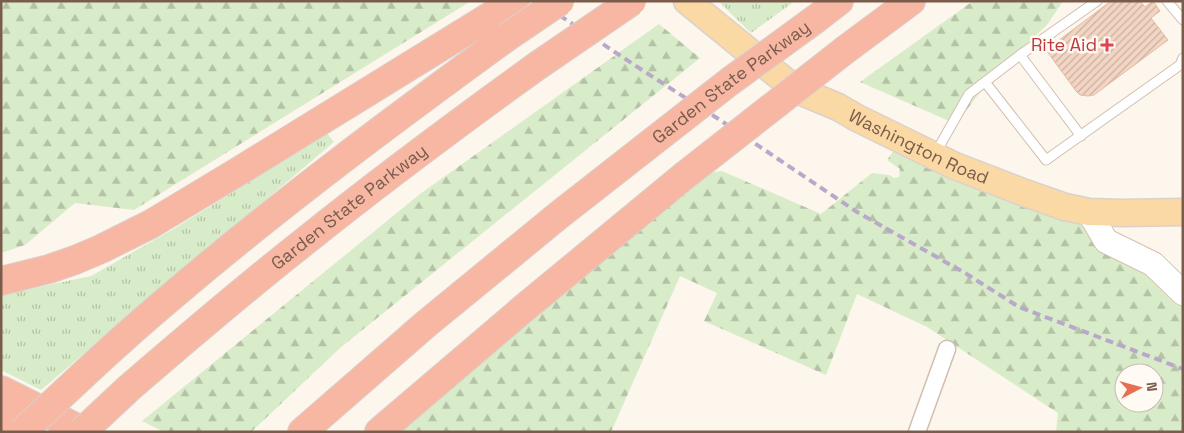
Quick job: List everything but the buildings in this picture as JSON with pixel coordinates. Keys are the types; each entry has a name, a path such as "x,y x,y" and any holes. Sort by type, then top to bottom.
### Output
{"highway":[{"path":"1,281 49,269 75,260 151,224 515,1"},
{"path":"22,432 170,297 250,232 415,104 560,1"},
{"name":"Garden State Parkway","path":"83,432 130,388 303,242 537,66 632,1"},
{"name":"Garden State Parkway","path":"302,432 426,324 558,215 729,82 839,1"},
{"path":"379,432 394,423 537,297 684,176 911,1"},
{"path":"1,390 83,432"},
{"path":"1,420 28,432"}],"main road":[{"name":"Washington Road","path":"687,1 795,88 838,107 956,166 1065,207 1089,212 1183,212"},
{"path":"1089,212 1106,240 1153,264 1183,293"}],"street":[{"path":"917,432 947,349"}],"lane":[{"path":"934,156 969,94 1020,55 1097,1"},
{"path":"1167,1 1183,20"},
{"path":"1020,55 1081,136"},
{"path":"985,82 1046,160 1180,65 1183,58"}],"green space":[{"path":"1,1 471,1 134,210 75,203 25,245 1,253"},
{"path":"718,1 795,1 751,33"},
{"path":"973,1 1063,1 1047,25 994,74 956,124 860,82"},
{"path":"659,24 700,58 340,348 251,432 164,432 142,421 420,194"},
{"path":"327,133 334,142 41,390 1,370 1,295 91,276 175,228"},
{"path":"902,139 1065,207 1183,293 1183,432 1056,432 1058,413 927,327 857,294 826,375 704,321 717,293 680,276 611,432 387,432 684,176 722,171 821,214 872,173 889,175 894,178 899,177 900,169 887,160"}],"railway":[{"path":"538,1 857,212 965,273 1019,307 1183,369"}],"place":[{"name":"Rite Aid","path":"1107,45"}]}
